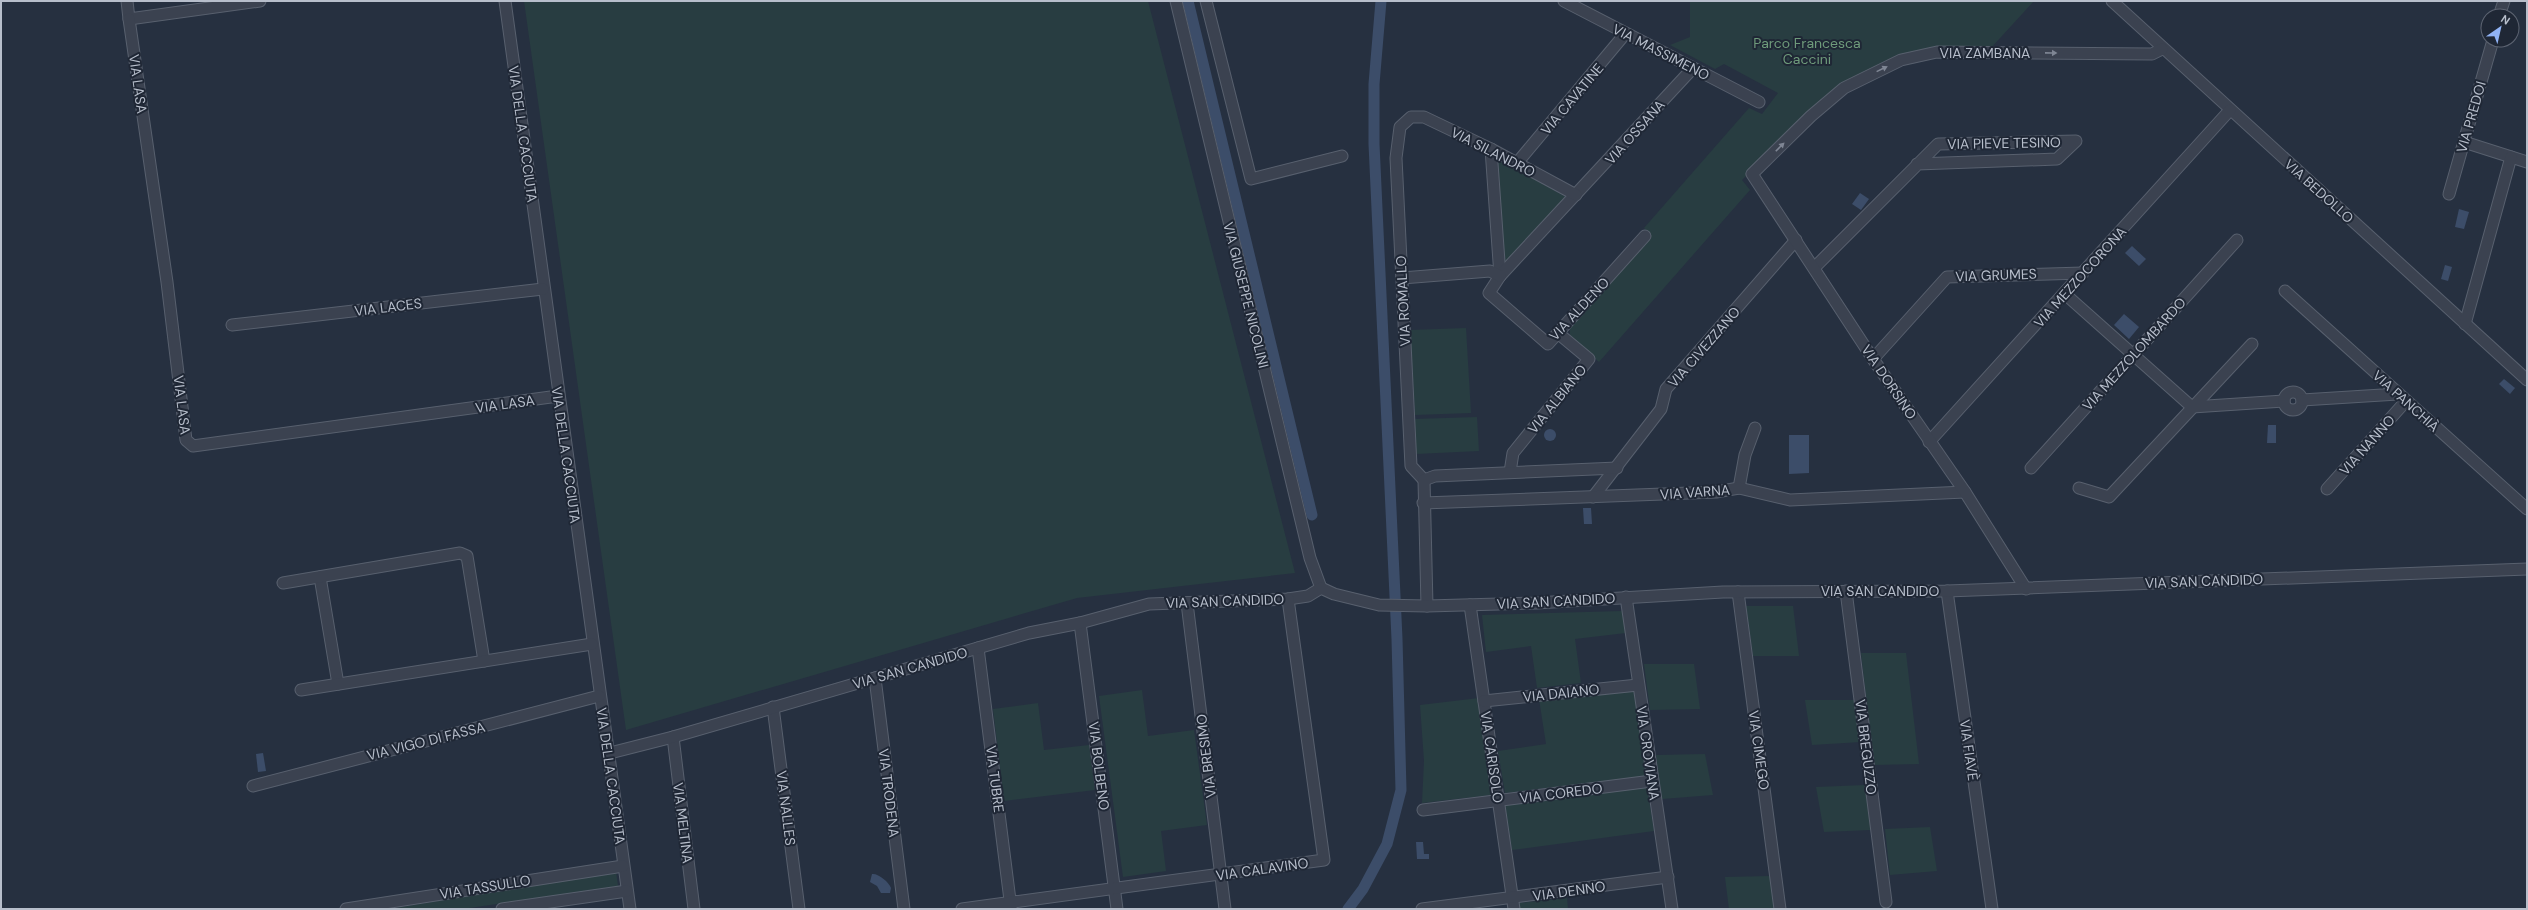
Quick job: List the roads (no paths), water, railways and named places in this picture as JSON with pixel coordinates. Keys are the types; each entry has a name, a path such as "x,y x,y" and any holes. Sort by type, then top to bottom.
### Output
{"street":[{"path":"127,1 129,19 216,4 260,1"},
{"name":"VIA DELLA CACCIUTA","path":"505,1 599,696 610,753 623,866 630,909"},
{"name":"VIA GIUSEPPE NICOLINI","path":"1176,1 1310,558 1321,588"},
{"path":"1206,1 1251,179 1342,156"},
{"name":"VIA MASSIMENO","path":"1564,1 1578,4 1625,34 1759,102"},
{"name":"VIA BEDOLLO","path":"2112,1 2162,49 2527,380"},
{"name":"VIA LASA","path":"129,19 167,282 186,440 189,444 200,445 558,396"},
{"name":"VIA CAVATINE","path":"1517,163 1625,34"},
{"name":"VIA PREDOI","path":"2449,194 2491,48"},
{"name":"VIA ZAMBANA","path":"1752,174 1811,116 1844,88 1901,60 1937,52 2152,54 2162,49"},
{"name":"VIA OSSANA","path":"1500,276 1576,196 1693,68"},
{"name":"VIA MEZZOCORONA","path":"1929,442 2065,294 2083,272 2230,110"},
{"name":"VIA SILANDRO","path":"1407,119 1415,116 1424,117 1491,149 1576,196"},
{"name":"VIA ROMALLO","path":"1407,119 1400,127 1396,158 1411,466 1424,480"},
{"name":"VIA PIEVE TESINO","path":"1814,268 1917,164 1938,144 2076,141 2057,159 1917,164"},
{"path":"2464,142 2527,162"},
{"path":"1491,149 1500,276"},
{"path":"2465,324 2511,157"},
{"name":"VIA DORSINO","path":"1752,174 1873,359 1965,492 2026,589"},
{"name":"VIA ALDENO","path":"1500,276 1489,292 1548,344 1559,334 1645,236"},
{"name":"VIA CIVEZZANO","path":"1593,497 1661,409 1666,389 1796,240"},
{"name":"VIA MEZZOLOMBARDO","path":"2031,468 2237,240"},
{"path":"1402,278 1490,271 1500,276"},
{"name":"VIA GRUMES","path":"1873,359 1947,277 2083,272"},
{"name":"VIA LACES","path":"232,325 544,290"},
{"name":"VIA PANCHIÀ","path":"2285,291 2527,509"},
{"path":"2065,294 2192,407 2284,401 2286,396 2291,393 2299,395 2302,400 2398,394"},
{"name":"VIA ALBIANO","path":"1510,472 1513,453 1589,359 1559,334"},
{"path":"2079,488 2109,497 2252,344"},
{"name":"VIA NANNO","path":"2327,489 2406,401"},
{"path":"1740,488 1745,455 1755,428"},
{"path":"1427,606 1423,503 1424,480 1435,476 1616,468"},
{"name":"VIA VARNA","path":"1423,503 1716,492 1740,488 1790,500 1965,492"},
{"path":"282,583 460,553 465,554 467,556 484,661"},
{"name":"VIA SAN CANDIDO","path":"610,753 673,737 978,648 1029,634 1080,623 1149,604 1288,598 1308,596 1321,588 1334,594 1379,605 1410,604 1427,606 1738,592 2026,589 2527,569"},
{"path":"320,577 338,684"},
{"name":"VIA BREGUZZO","path":"1846,591 1886,902"},
{"name":"VIA FIAVÈ","path":"1947,591 1992,909"},
{"name":"VIA CIMEGO","path":"1738,592 1780,909"},
{"name":"VIA CROVIANA","path":"1626,597 1672,909"},
{"name":"VIA CALAVINO","path":"962,909 1011,906 1114,888 1324,860 1288,598"},
{"name":"VIA BRESIMO","path":"1187,603 1225,909"},
{"name":"VIA CARISOLO","path":"1470,605 1513,904"},
{"name":"VIA BOLBENO","path":"1080,623 1117,909"},
{"path":"301,690 592,644"},
{"name":"VIA TUBRE","path":"978,648 1011,906"},
{"name":"VIA TRODENA","path":"874,678 904,909"},
{"name":"VIA DAIANO","path":"1484,701 1638,685"},
{"name":"VIA VIGO DI FASSA","path":"253,786 599,696"},
{"name":"VIA NALLES","path":"773,707 799,909"},
{"name":"VIA MELTINA","path":"673,737 694,909"},
{"name":"VIA COREDO","path":"1423,810 1652,781"},
{"name":"VIA TASSULLO","path":"346,909 623,866"},
{"name":"VIA DENNO","path":"1422,909 1513,904 1668,877"},
{"path":"502,909 627,891"}],"water":[{"path":"1860,193 1869,199 1861,210 1852,204"},
{"path":"2459,209 2469,212 2464,229 2455,227"},
{"path":"2132,246 2146,259 2139,266 2125,253"},
{"path":"2445,265 2452,267 2448,281 2441,279"},
{"path":"2124,314 2139,327 2129,339 2114,325"},
{"path":"2504,379 2515,388 2510,394 2499,384"},
{"path":"2268,425 2276,425 2276,443 2267,443"},
{"path":"1548,429 1552,429 1556,435 1552,441 1548,441 1544,437 1544,433"},
{"path":"1789,435 1809,435 1809,473 1789,474"},
{"path":"1583,508 1591,508 1592,524 1584,524"},
{"path":"263,753 266,771 258,772 256,754"},
{"path":"1416,842 1423,842 1424,854 1429,854 1429,859 1417,859"},
{"path":"872,874 880,876 886,881 891,888 890,893 881,893 877,886 870,882"}],"waterway":[{"path":"1188,1 1312,515"},
{"path":"1348,909 1363,889 1387,844 1401,790 1397,639 1374,144 1374,84 1381,1"}],"park label":[{"name":"Parco Francesca Caccini","path":"1807,52"}]}
